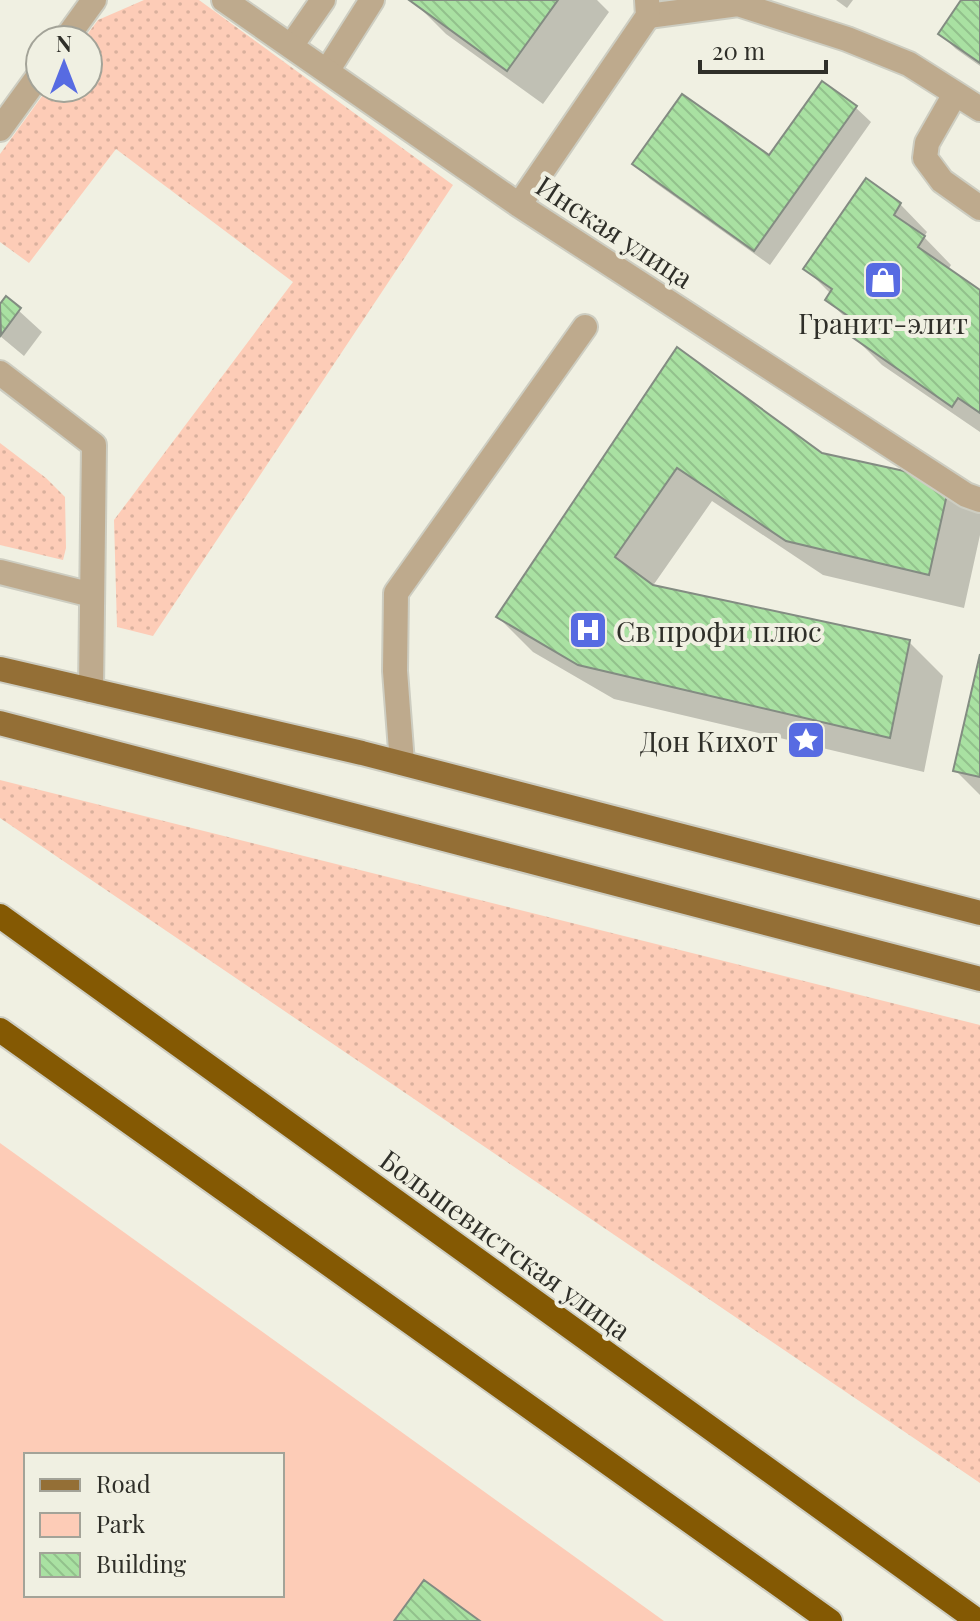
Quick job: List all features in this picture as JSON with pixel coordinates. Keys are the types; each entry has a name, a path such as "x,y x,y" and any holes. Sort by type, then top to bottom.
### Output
{"highway":[{"name":"Большевистская улица","path":"0,916 978,1621"},
{"path":"0,1030 830,1621"}],"main road":[{"path":"0,669 402,763 980,913"},
{"path":"0,723 980,979"}],"street":[{"path":"77,24 94,0"},
{"name":"Инская улица","path":"224,0 519,205 953,487 980,500"},
{"path":"291,46 323,0"},
{"path":"327,71 372,0"},
{"path":"519,205 648,8 738,4 847,39 909,64 980,109"},
{"path":"955,94 927,143 925,158 942,181 980,208"},
{"path":"0,129 24,96"},
{"path":"402,763 395,671 396,593 585,327"},
{"path":"0,373 94,445 91,690"},
{"path":"0,572 92,595"}],"green space":[{"path":"144,0 199,0 453,185 153,636 117,627 114,520 293,282 116,149 29,263 0,242 0,154 36,104 104,104 104,24 95,24"},
{"path":"0,443 46,478 65,497 66,548 63,560 0,545"},
{"path":"0,780 980,1025 980,1483 0,818"},
{"path":"0,1143 664,1621 0,1621"}],"building":[{"path":"409,0 558,0 507,71"},
{"path":"961,0 980,0 980,63 938,34"},
{"path":"822,81 857,106 754,251 632,164 682,94 769,155"},
{"path":"866,178 901,203 894,215 925,236 918,247 980,290 980,413 958,398 952,407 852,337 861,325 825,300 832,289 803,269"},
{"path":"6,296 21,308 1,335 0,304"},
{"path":"677,347 822,453 950,481 929,575 786,541 677,468 615,557 653,585 910,640 890,738 578,665 496,617"},
{"path":"980,654 980,777 953,771"},
{"path":"424,1580 480,1621 394,1621"}],"place":[{"name":"Гранит-элит","path":"883,280"},
{"name":"Св профи плюс","path":"588,630"},
{"name":"Дон Кихот","path":"806,740"}]}
